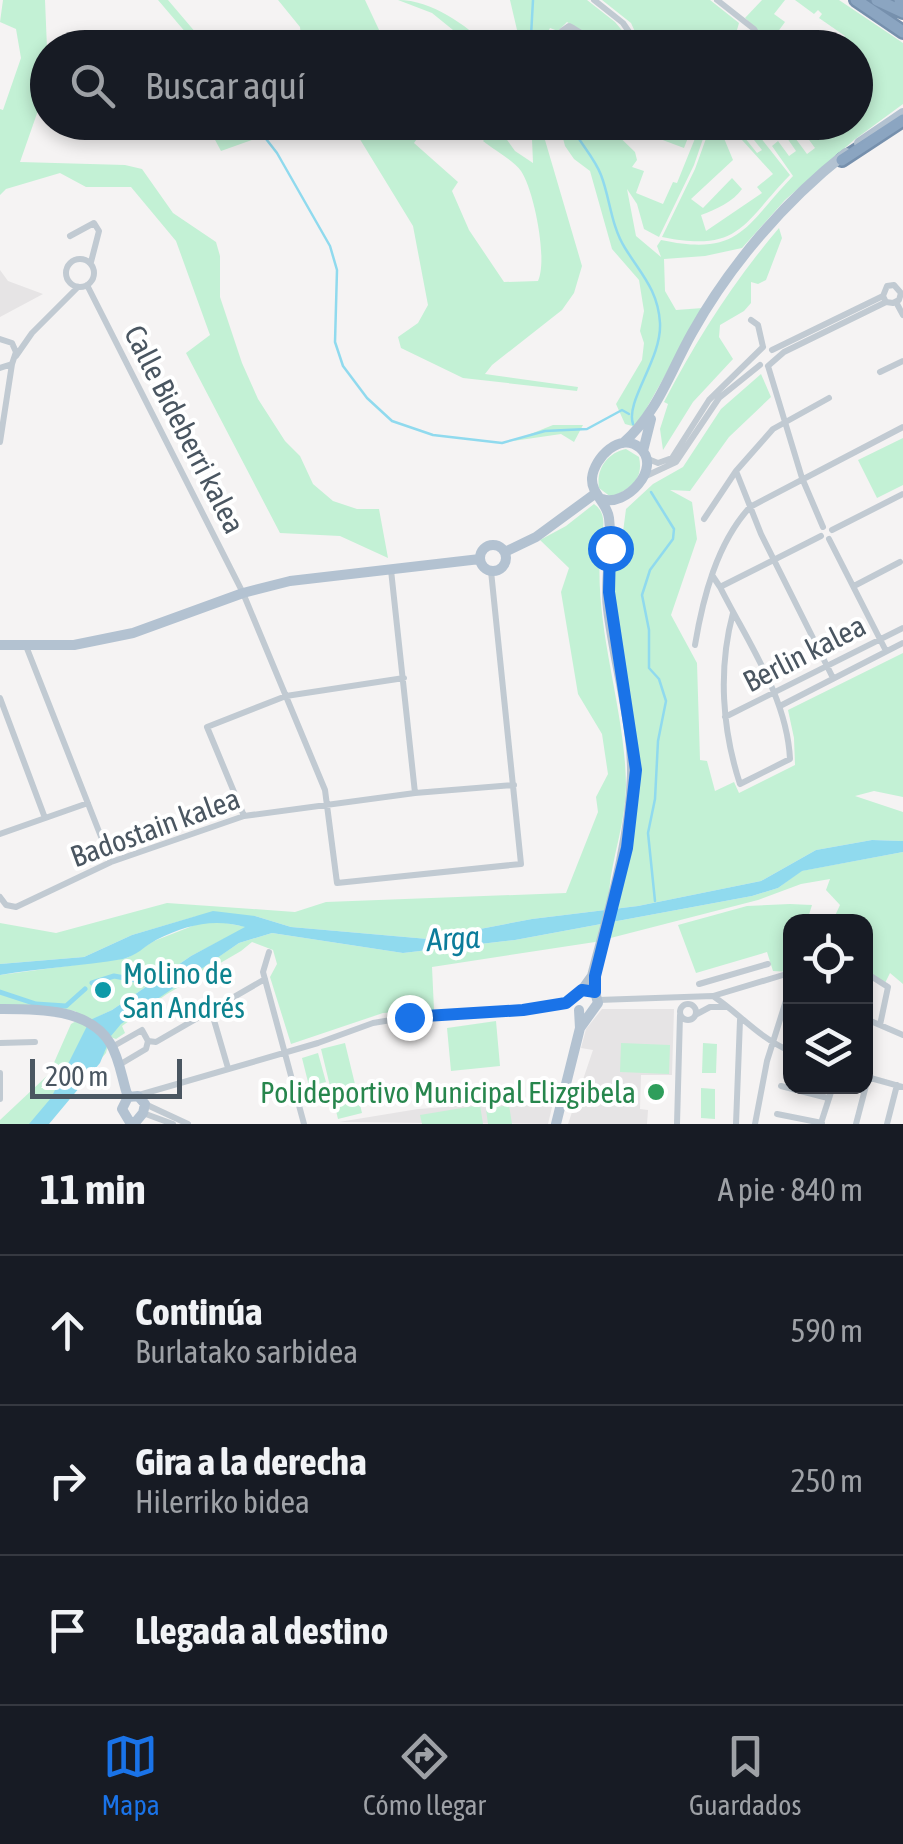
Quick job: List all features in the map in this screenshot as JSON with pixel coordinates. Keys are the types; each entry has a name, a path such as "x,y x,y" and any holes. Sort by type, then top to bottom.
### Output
{"highway":[{"path":"856,0 901,33"},
{"path":"877,0 903,12"},
{"path":"873,136 903,115"},
{"path":"840,160 868,140"}],"main road":[{"path":"616,887 628,826 632,768 608,608 610,526 607,508 592,478 599,458 623,443 647,420 691,334 743,256 778,216 840,160"},
{"path":"599,496 608,502 622,498 641,480 649,423 716,300 780,219 840,160"},
{"path":"623,443 638,446 645,455"},
{"path":"505,552 599,496"},
{"path":"556,1124 583,1001 634,809 636,770 609,592 612,529 622,498"},
{"path":"490,545 505,552 502,568 490,571 483,566 482,550 490,545"},
{"path":"0,645 74,645 134,633 243,593 290,581 480,558"},
{"path":"3,1007 64,1013 98,1029 111,1045 133,1113"}],"street":[{"path":"594,0 628,30"},
{"path":"717,0 755,30"},
{"path":"846,0 901,33"},
{"path":"70,236 94,223 99,231 87,261"},
{"path":"64,300 70,282 66,274 68,265 75,260 87,261"},
{"path":"0,368 14,360 32,333 94,275 87,261"},
{"path":"70,282 83,286"},
{"name":"Calle Bideberri kalea","path":"83,286 243,593 326,790 336,883 521,864 514,785"},
{"path":"884,298 887,286 901,289 896,302"},
{"path":"641,480 676,462 719,398 773,354 884,298 896,302 903,315"},
{"path":"751,320 758,324 763,347 773,354"},
{"path":"0,340 12,343 32,333"},
{"path":"0,442 14,360 12,343"},
{"path":"645,455 660,463 672,458 709,400 763,347"},
{"path":"755,356 764,365 802,478 826,533 886,652"},
{"path":"880,372 903,360"},
{"path":"0,382 4,407 0,430"},
{"path":"704,519 736,470 784,421 829,398"},
{"path":"695,645 712,575 734,527 750,507 903,428"},
{"path":"736,470 774,560 833,678"},
{"path":"720,587 903,494"},
{"path":"854,586 900,562"},
{"path":"392,570 415,793"},
{"path":"490,571 514,785"},
{"path":"712,575 720,587 734,614 774,693 788,732 790,759 740,784 725,718 724,664 734,614"},
{"name":"Berlin kalea","path":"725,718 903,628"},
{"path":"780,706 903,643"},
{"path":"26,646 111,862"},
{"path":"244,816 207,727 286,696 404,678"},
{"path":"0,698 45,818"},
{"name":"Badostain kalea","path":"0,897 6,905 16,906 111,862 244,816 415,793 514,785"},
{"path":"0,834 88,803"},
{"path":"270,952 264,966 265,979 304,1124"},
{"path":"699,984 768,964"},
{"path":"683,1006 783,976"},
{"path":"873,977 888,987 880,1025"},
{"path":"721,978 725,992"},
{"path":"148,1041 156,1042 265,979"},
{"path":"713,996 783,1048"},
{"path":"133,1113 142,1092 373,1022 495,1014 583,1001 676,998 688,1021 710,1006 729,1007"},
{"path":"756,1124 767,1061 785,1004"},
{"path":"683,1006 694,1007 696,1015"},
{"path":"677,1124 683,1006"},
{"path":"212,1010 228,1068"},
{"path":"736,1124 740,1018"},
{"path":"873,1022 903,1035"},
{"path":"111,1045 142,1030 148,1041 146,1049 118,1065"},
{"path":"0,1043 35,1042"},
{"path":"0,1072 0,1099"},
{"path":"873,1079 900,1086 887,1124"},
{"path":"781,1086 828,1098"},
{"path":"776,1114 821,1123 830,1094"},
{"path":"856,1124 863,1094"},
{"path":"133,1113 172,1124"},
{"path":"133,1113 188,1124"}],"shaded area":[{"path":"0,270 8,281 43,294 0,317"},
{"path":"602,1009 674,1009 672,1075 641,1075 640,1109 648,1110 647,1124 568,1124 593,1050 581,1048 586,1029"},
{"path":"554,1099 548,1124 339,1122 418,1109"}],"green space":[{"path":"3,0 45,0 46,30 30,30 30,133 20,162 125,165 142,169 173,213 216,242 220,297 258,399 285,441 300,456 313,484 333,501 357,509 379,509 388,558 340,536 280,533 186,353 210,335 176,241 131,187 86,187 60,173 6,189 0,195 0,109 3,110 21,58 16,29 0,22"},
{"path":"158,0 168,0 194,30 184,30"},
{"path":"278,0 365,0 379,30 300,30"},
{"path":"398,0 435,9 469,30 453,30 432,13"},
{"path":"510,0 587,0 622,30 580,30 567,22 559,30 517,30"},
{"path":"602,0 710,0 739,23 737,30 634,30"},
{"path":"762,0 785,0 774,14 785,22 779,30 758,30 745,18"},
{"path":"795,0 839,0 903,43 903,104 873,126 873,30 836,30 819,18 822,14 818,10 814,14"},
{"path":"215,140 252,140 221,151"},
{"path":"360,140 416,140 414,143 458,182 452,191 469,230 504,282 538,281 538,225 526,180 508,159 483,141 507,140 533,163 532,140 545,140 582,266 574,293 562,310 485,374 578,387 577,391 463,378 401,348 398,337 418,323 428,305 413,226"},
{"path":"563,140 623,140 635,152 637,160 632,167 644,171 636,193 663,204 673,182 677,183 694,140 703,140 659,237 644,229 637,204 627,189 636,236 661,257 657,246 661,240 709,244 739,233 751,223 793,176 772,146 778,141 789,156 796,151 788,140 797,140 807,154 815,148 809,140 854,140 785,200 742,248 664,259 665,291 676,310 703,308 636,427 625,424 616,404 642,360 644,343 640,331 644,311 639,280 612,249 590,171 574,159"},
{"path":"663,140 687,140 684,148"},
{"path":"705,140 725,140 733,160 691,199 703,208 732,178 742,189 718,208 701,215 706,231 762,193 757,187 773,174 742,140 747,140 757,153 762,150 754,140 762,140 790,175 738,230 708,241 662,237"},
{"path":"779,228 782,238 766,280 751,282 751,303 720,325 719,337 733,359 693,402 663,450 660,429 668,404 664,402 717,312"},
{"path":"761,374 771,397 729,437 690,491 670,490 692,502 697,539 671,615 697,663 700,760 707,761 715,791 734,782 739,793 795,765 788,710 903,653 903,797 874,791 855,796 903,812 903,841 872,840 816,850 761,881 638,906 532,919 428,939 291,927 255,916 197,916 132,935 84,957 0,964 0,923 56,933 167,903 295,912 326,902 566,893 598,812 596,797 608,774 602,734 578,694 561,592 569,568 540,540 594,504 603,520 602,612 621,727 626,785 609,892 620,879 637,765 612,590 614,533 623,532 626,509 653,484 683,467 721,409"},
{"path":"553,425 583,425 574,442 561,434 513,441"},
{"path":"903,438 903,485 877,498 858,460"},
{"path":"626,449 639,457 639,472 630,487 611,497 599,488 599,474 608,458"},
{"path":"903,852 903,984 890,973 885,983 873,977 873,914 836,914 840,905 826,890 830,879 595,942 432,967 434,1010 383,1013 291,1044 270,977 277,964 273,950 252,942 122,1026 125,1033 116,1039 110,1037 106,1053 46,1124 0,1124 49,1074 71,1024 83,1017 75,1011 0,1005 0,975 127,958 154,941 200,923 215,921 247,927 191,956 91,1020 111,1029 239,943 272,933 403,953 515,940 752,896 778,888 801,871"},
{"path":"812,905 809,914 783,914 783,972 773,971 767,952 696,973 678,925 747,906"},
{"path":"496,1021 500,1066 451,1071 447,1028"},
{"path":"345,1043 362,1113 338,1119 321,1049"},
{"path":"621,1043 670,1045 669,1074 620,1072"},
{"path":"703,1043 717,1044 716,1073 702,1073"},
{"path":"318,1053 326,1082 309,1086 302,1058"},
{"path":"701,1088 715,1089 715,1119 701,1118"},
{"path":"582,1090 612,1091 612,1104 581,1104"},
{"path":"480,1105 483,1124 422,1124 420,1115"},
{"path":"509,1105 512,1124 488,1124 486,1109"}],"water":[{"name":"Arga","path":"872,840 903,841 903,852 802,871 778,888 752,896 515,940 403,953 272,933 239,943 121,1024 111,1036 100,1063 49,1124 29,1124 51,1098 90,1020 245,927 211,923 189,927 156,940 128,958 0,975 0,964 84,957 132,935 213,911 255,916 291,927 428,939 532,919 638,906 761,881 816,850"}],"waterway":[{"path":"531,30 533,0"},
{"path":"267,140 330,246 337,270 335,342 343,366 367,398 392,421 433,435 502,443 545,431 587,429 622,410 629,414"},
{"path":"580,140 598,169 620,239 648,283 659,311 656,351 634,404 633,424"},
{"path":"651,492 674,529 673,539 650,570 642,595 649,630 649,668 659,679 666,701 648,833 655,901"},
{"path":"92,983 114,976 157,984"},
{"path":"0,992 36,1004 66,1006 85,989"}],"place":[{"name":"Molino de San Andrés","path":"103,990"},
{"name":"Polideportivo Municipal Elizgibela","path":"656,1092"}],"route":[{"path":"409,1017 523,1010 566,1003 582,990 595,992 595,976 627,848 636,770 609,592 610,548"}]}
